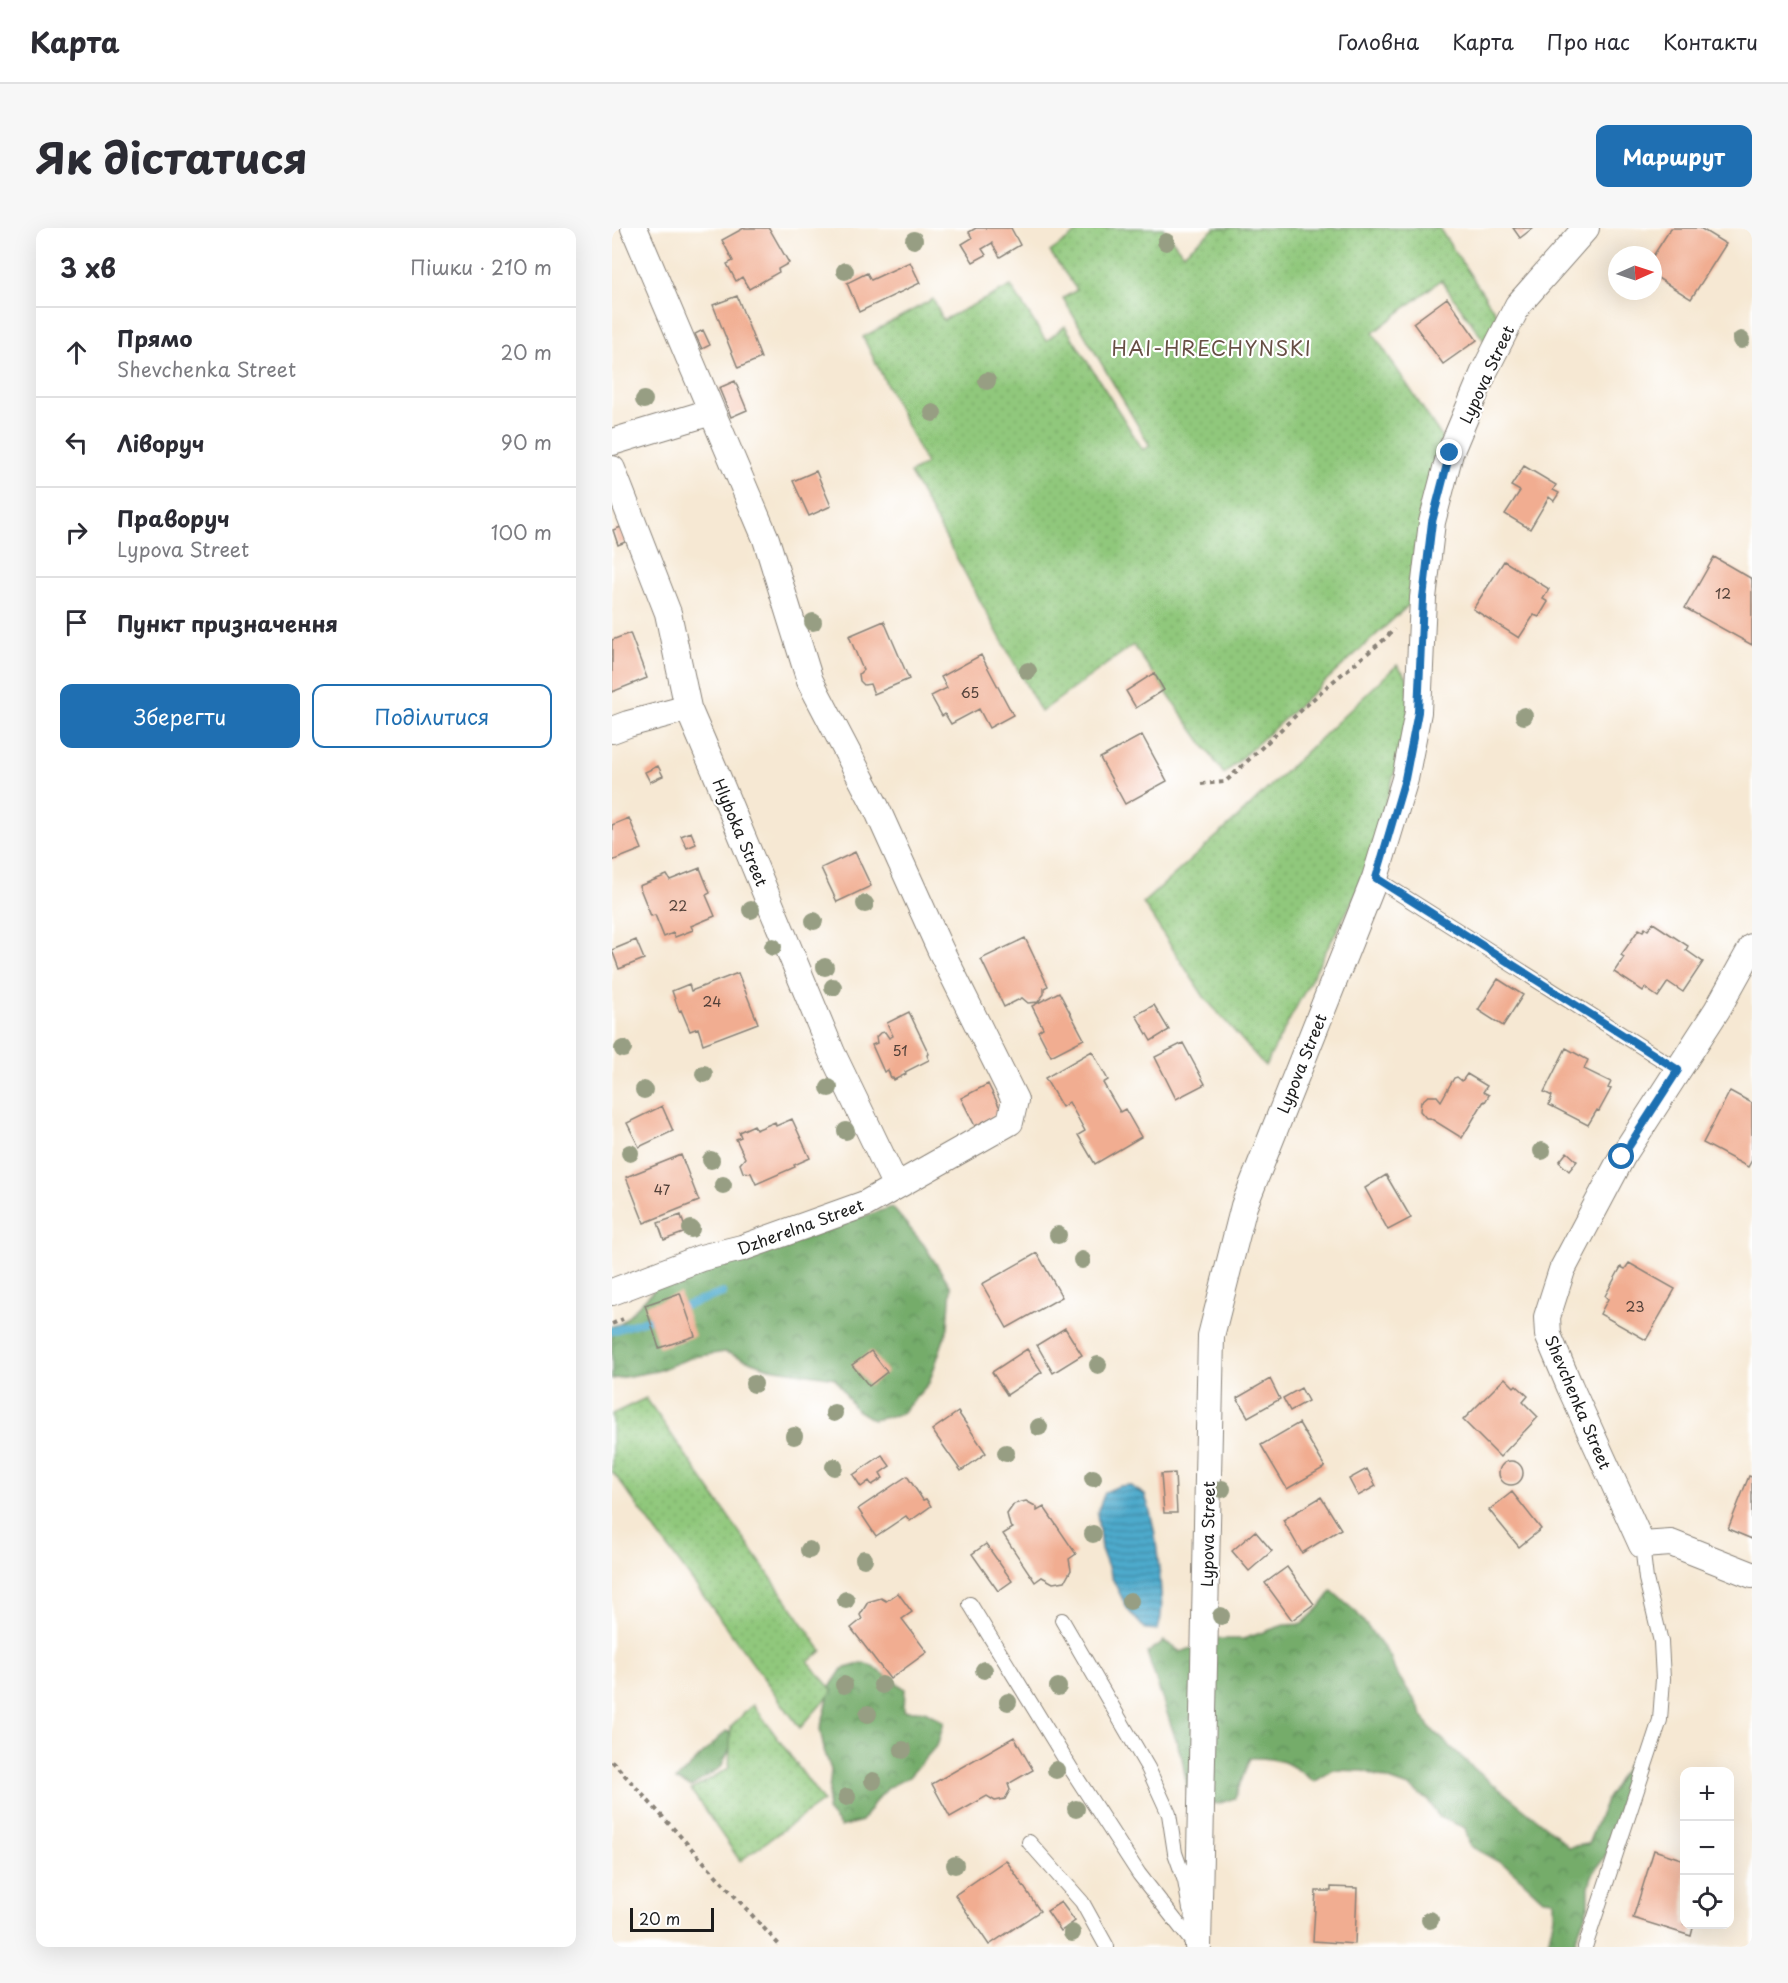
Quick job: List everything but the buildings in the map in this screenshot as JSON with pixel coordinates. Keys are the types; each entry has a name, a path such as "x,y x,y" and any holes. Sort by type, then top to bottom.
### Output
{"street":[{"path":"612,442 711,412 634,228"},
{"name":"Lypova Street","path":"1197,1947 1211,1336 1244,1206 1376,878 1405,779 1418,712 1423,598 1432,522 1450,453 1484,372 1518,305 1586,228"},
{"name":"Dzherelna Street","path":"612,1292 701,1258 742,1248 865,1204 1010,1122 1015,1100 940,949 876,807 810,681 766,539 711,412"},
{"name":"Hlyboka Street","path":"612,469 668,613 688,708 832,1053 897,1186"},
{"path":"612,730 688,708"},
{"name":"Shevchenka Street","path":"1642,1545 1569,1387 1548,1335 1547,1317 1562,1270 1622,1157 1717,1010 1752,947"},
{"path":"1642,1545 1671,1543 1752,1575"}],"lane":[{"path":"1376,878 1678,1070"},
{"path":"1585,1947 1660,1720 1663,1679 1661,1642 1646,1579 1642,1545"},
{"path":"970,1604 1061,1754 1139,1874 1197,1947"},
{"path":"1062,1620 1148,1768 1169,1814 1175,1853 1185,1881 1197,1947"},
{"path":"1029,1842 1082,1902 1107,1947"}],"path":[{"path":"1201,784 1225,782 1325,688 1386,638 1423,598"},
{"path":"612,1761 781,1947"}],"green space":[{"path":"1083,228 1163,228 1183,254 1215,228 1439,228 1500,319 1485,342 1441,280 1373,333 1443,439 1413,601 1224,774 1133,645 1041,712 910,473 926,464 863,337 933,299 943,320 1011,286 1046,341 1065,326 1143,450 1150,446 1063,298 1077,290 1050,252"},
{"path":"1397,665 1407,677 1410,719 1363,881 1265,1066 1204,997 1143,903 1238,817"},
{"path":"892,1207 924,1245 951,1287 948,1327 929,1383 901,1414 873,1420 855,1409 835,1378 769,1368 725,1352 693,1357 657,1371 612,1379 612,1326 620,1324 664,1280"},
{"path":"646,1398 822,1651 808,1662 833,1691 800,1728 612,1471 612,1414"},
{"path":"1332,1591 1357,1613 1390,1656 1395,1671 1416,1702 1429,1727 1477,1771 1568,1847 1588,1844 1606,1800 1632,1757 1635,1773 1631,1792 1615,1841 1592,1876 1589,1887 1589,1904 1573,1947 1547,1947 1554,1916 1554,1900 1543,1899 1508,1867 1470,1846 1465,1828 1439,1817 1428,1800 1409,1787 1364,1771 1333,1770 1314,1782 1285,1762 1250,1758 1235,1798 1218,1804 1189,1798 1182,1758 1147,1653 1164,1641 1181,1652 1216,1639 1243,1639 1284,1625 1302,1624 1319,1608"},
{"path":"863,1663 872,1666 905,1689 904,1711 925,1711 944,1722 938,1744 909,1777 889,1787 862,1821 841,1827 827,1811 831,1770 820,1729 830,1687 842,1669"},
{"path":"753,1704 823,1801 740,1861 691,1790 729,1768 731,1727"},
{"path":"726,1731 737,1735 721,1767 691,1787 676,1780"}],"water":[{"path":"1129,1485 1145,1495 1153,1526 1161,1598 1158,1630 1145,1629 1128,1610 1101,1549 1097,1513 1105,1492 1119,1486"}],"waterway":[{"path":"685,1306 723,1293"},
{"path":"612,1331 650,1319"}],"district":[{"name":"HAI-HRECHYNSKI","path":"1212,348"}],"route":[{"path":"1450,453 1432,522 1423,598 1418,712 1405,779 1376,878 1678,1070 1622,1157"}]}
